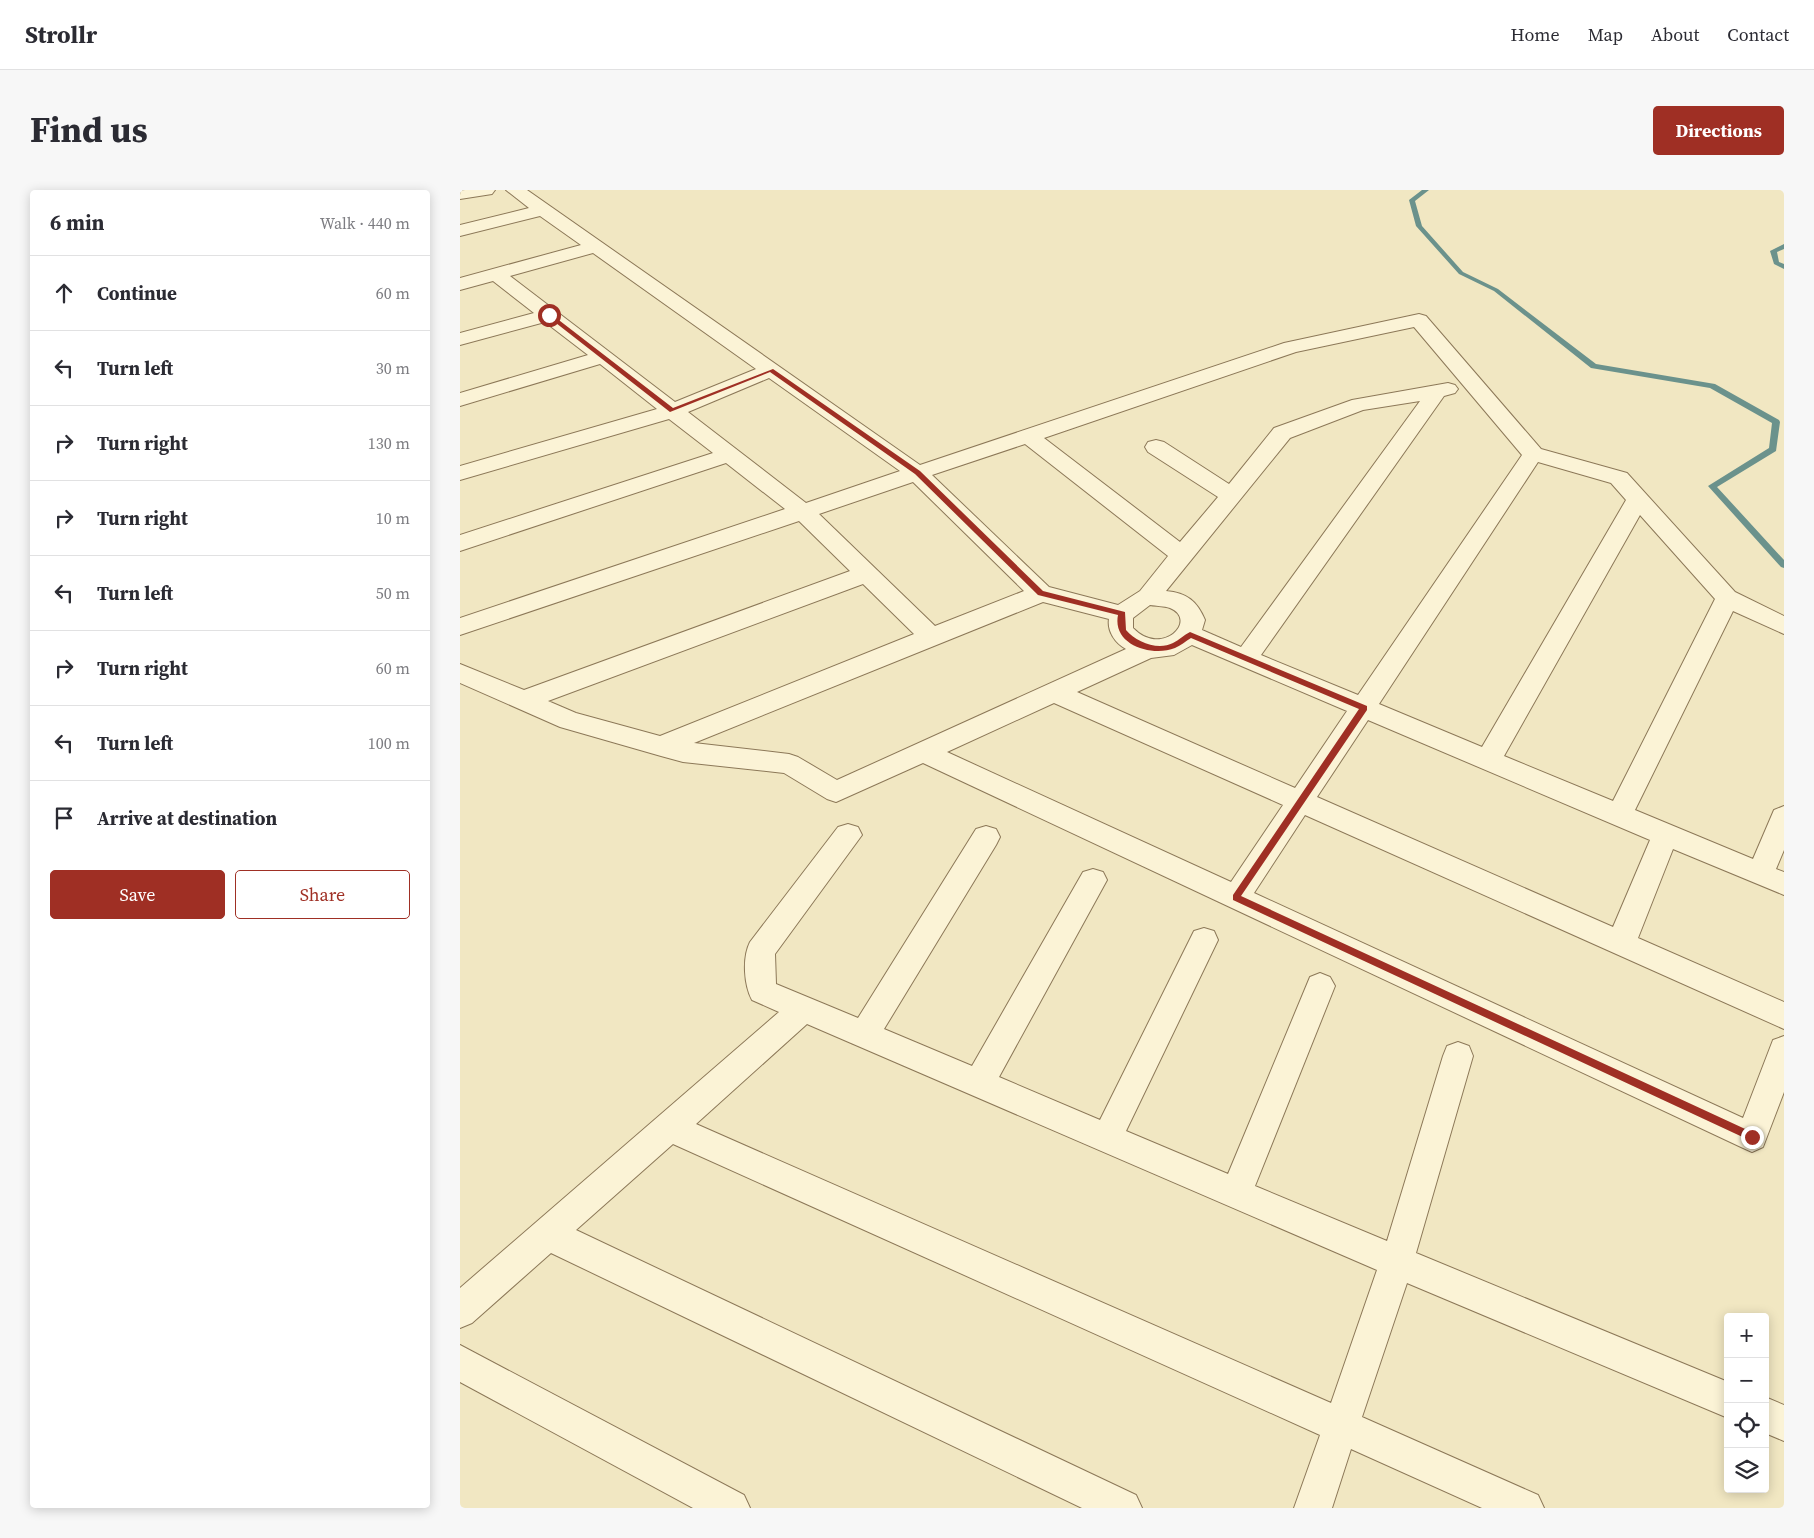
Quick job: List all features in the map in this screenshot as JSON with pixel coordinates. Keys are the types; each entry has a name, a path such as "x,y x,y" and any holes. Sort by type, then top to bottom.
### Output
{"street":[{"path":"460,194 486,190"},
{"path":"515,190 917,473 1041,593 1122,614"},
{"path":"460,231 543,210"},
{"path":"460,284 595,247"},
{"path":"498,274 802,511 932,637"},
{"path":"460,339 549,315"},
{"path":"460,627 1291,347 1419,320 1533,454 1619,478 1727,598 1784,626"},
{"path":"460,400 603,357"},
{"path":"460,473 672,411 771,370"},
{"path":"1148,597 1173,599 1183,604 1194,618 1190,635 1173,646 1150,648 1138,645 1125,635 1120,622 1122,614 1128,606 1148,597 1282,433 1359,404 1437,392 1471,381"},
{"path":"1246,658 1437,392"},
{"path":"1027,435 1182,555"},
{"path":"1156,447 1232,496"},
{"path":"1236,897 1533,454"},
{"path":"460,543 729,455"},
{"path":"1488,760 1638,499"},
{"path":"523,700 866,574"},
{"path":"661,746 1041,593"},
{"path":"1618,815 1727,598"},
{"path":"1190,635 1772,879 1784,817"},
{"path":"460,673 569,720 682,752 789,764 836,792 1150,648"},
{"path":"1053,692 1784,1016"},
{"path":"923,752 1752,1137 1784,1050"},
{"path":"1621,944 1666,834"},
{"path":"848,835 760,951 762,991 1396,1262 1724,1398"},
{"path":"864,1034 986,837"},
{"path":"979,1084 1093,880"},
{"path":"1107,1138 1204,940"},
{"path":"1236,1193 1320,986"},
{"path":"460,1311 803,1009"},
{"path":"1313,1508 1396,1262 1458,1056"},
{"path":"669,1127 1525,1508"},
{"path":"548,1234 1123,1508"},
{"path":"460,1363 731,1508"},
{"path":"1769,1417 1784,1423"}],"waterway":[{"path":"1426,190 1412,200 1419,226 1461,273 1496,290 1594,366 1712,386 1776,422 1773,449 1712,486 1784,565"},
{"path":"1784,246 1773,251 1776,263 1784,267"}],"route":[{"path":"549,315 672,411 771,370 917,473 1041,593 1122,614 1120,622 1122,631 1138,645 1150,648 1173,646 1183,642 1190,635 1364,708 1236,897 1752,1137"}]}
